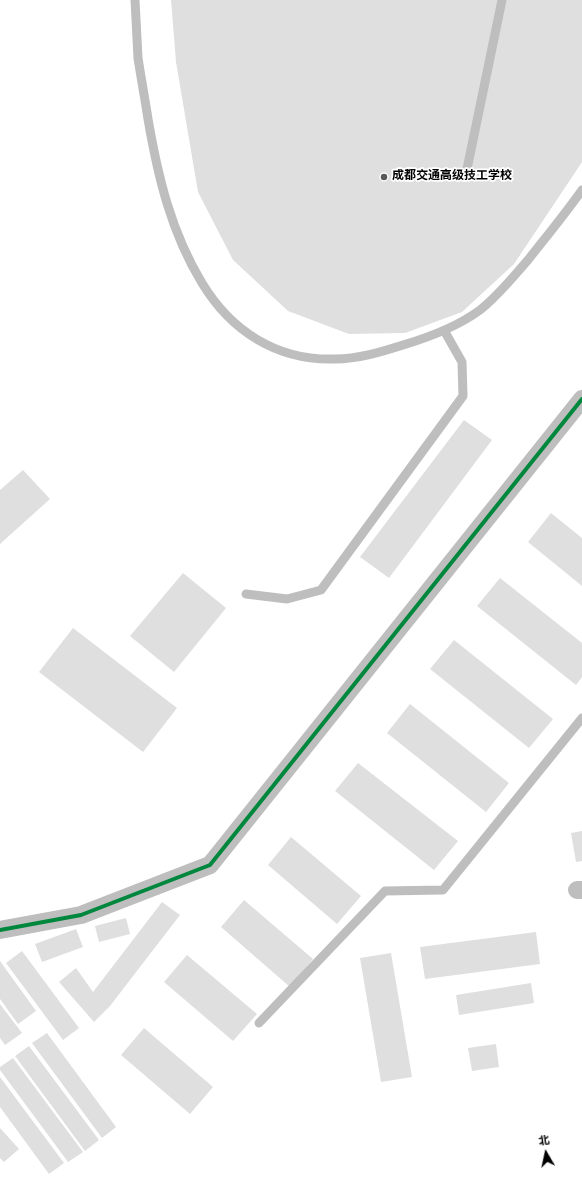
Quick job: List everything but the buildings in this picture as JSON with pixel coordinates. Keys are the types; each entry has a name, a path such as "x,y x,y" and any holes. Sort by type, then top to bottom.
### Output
{"street":[{"path":"0,930 81,915 210,866 582,399"}],"lane":[{"path":"135,0 138,59 155,159 165,200 179,241 202,284 223,313 244,332 266,346 296,357 335,360 377,353 445,332 480,310 506,285 566,214 582,190"},
{"path":"466,169 502,0"},
{"path":"246,594 287,600 321,590 463,396 462,362 445,332"},
{"path":"259,1023 385,891 443,890 582,718"}],"cycle path":[{"path":"0,930 81,915 210,865 582,399"}],"place":[{"name":"成都交通高级技工学校","path":"384,177"}]}
